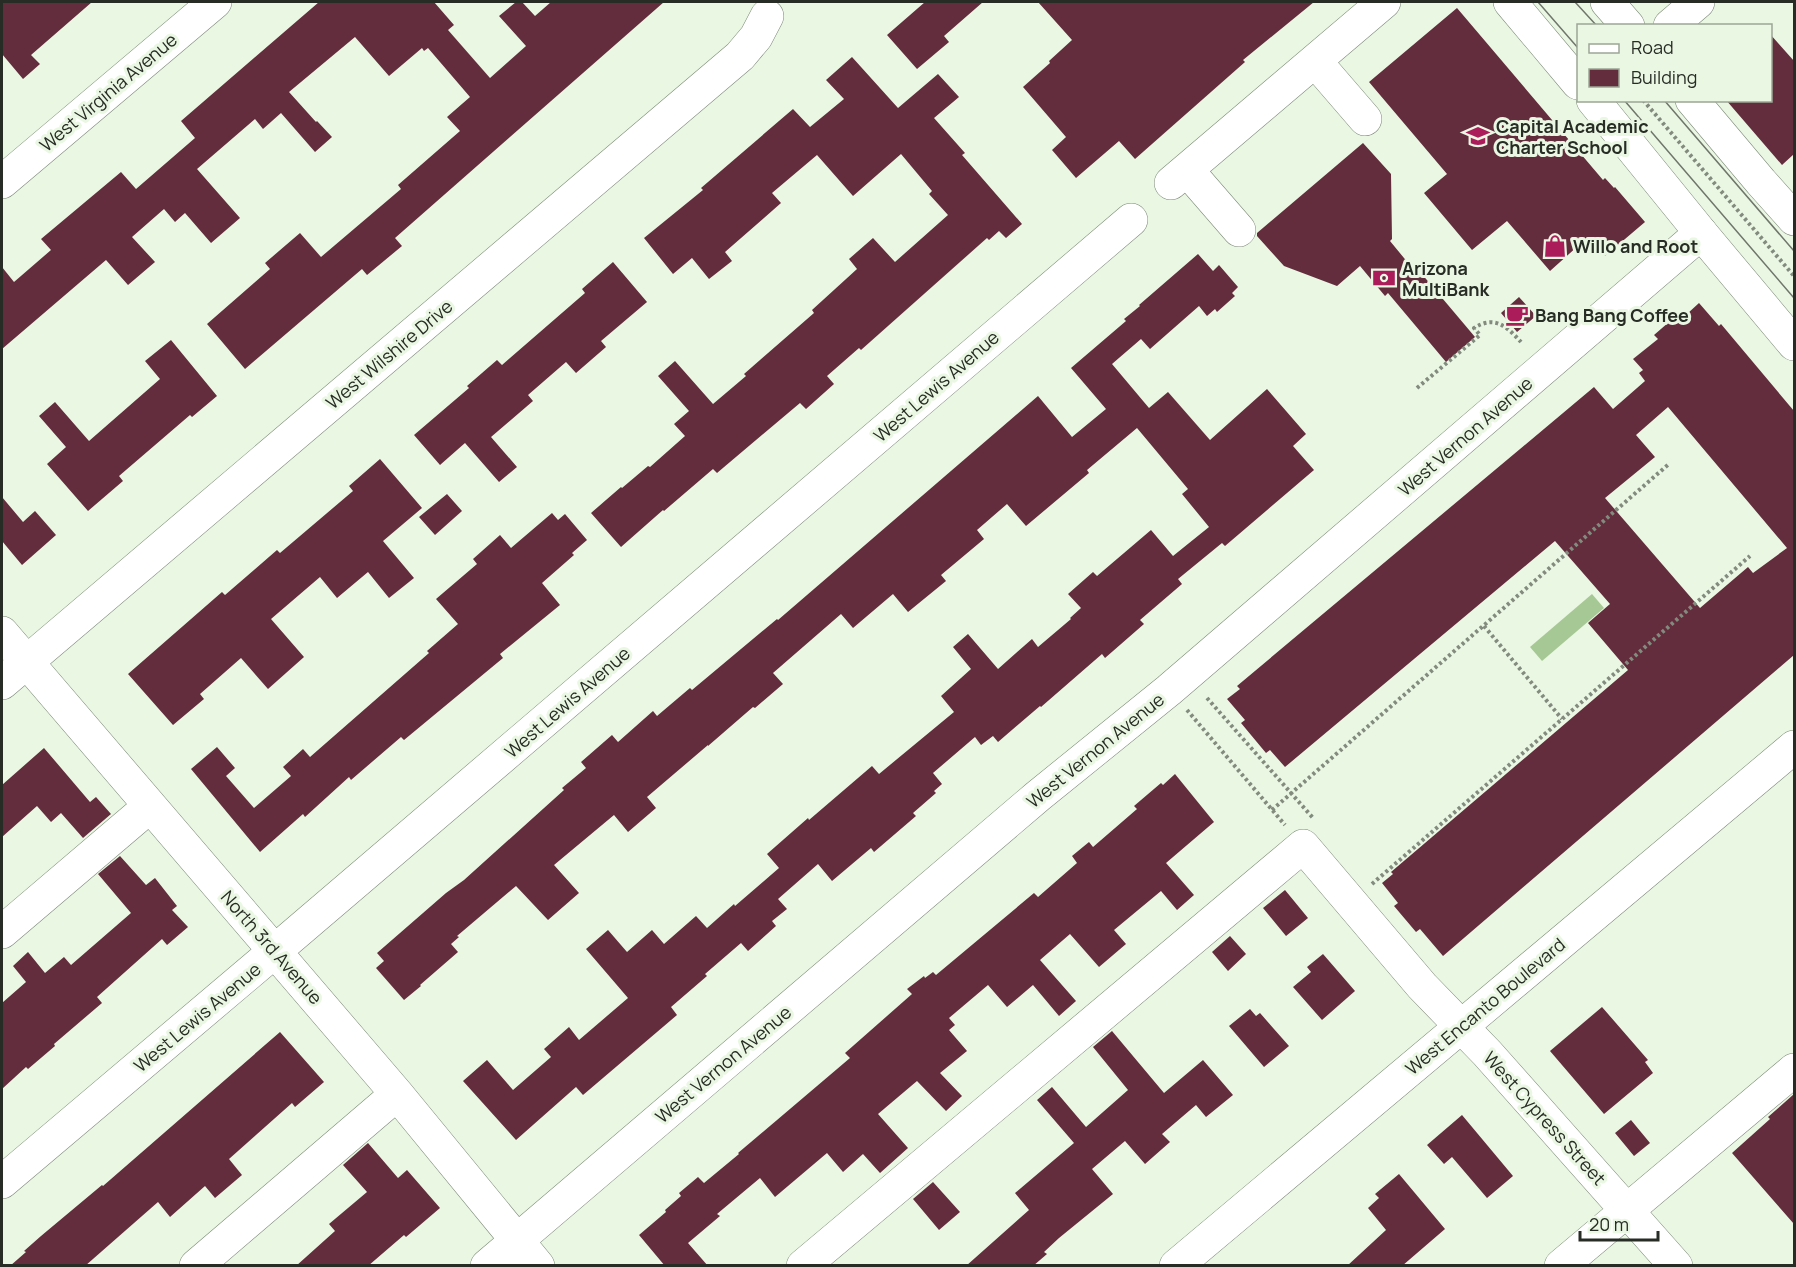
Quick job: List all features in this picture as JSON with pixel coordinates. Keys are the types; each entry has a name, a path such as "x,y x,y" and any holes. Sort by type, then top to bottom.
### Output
{"street":[{"name":"West Virginia Avenue","path":"2,182 215,2"},
{"path":"1239,230 1179,177 1384,2"},
{"path":"1510,2 1577,82"},
{"path":"1607,2 1626,24"},
{"path":"1672,24 1698,2"},
{"name":"West Wilshire Drive","path":"2,683 740,56 756,37 767,16"},
{"path":"1315,61 1365,119"},
{"path":"1595,102 1794,344"},
{"path":"1694,102 1794,219"},
{"name":"West Lewis Avenue","path":"2,1182 1131,220"},
{"name":"West Vernon Avenue","path":"487,1266 1038,796 1169,690 1701,233"},
{"name":"North 3rd Avenue","path":"2,633 397,1094 538,1266"},
{"name":"West Encanto Boulevard","path":"1176,1266 1794,747"},
{"path":"2,932 150,806"},
{"path":"803,1266 1303,846"},
{"name":"West Cypress Street","path":"1303,846 1422,986 1462,1026 1676,1266"},
{"path":"1561,1266 1794,1070"},
{"path":"196,1266 397,1094"}],"path":[{"path":"1645,102 1794,276"},
{"path":"1417,388 1480,335 1474,328 1484,322 1504,324 1521,342"},
{"path":"1272,810 1670,463"},
{"path":"1351,902 1750,556"},
{"path":"1484,626 1562,719"},
{"path":"1169,690 1303,846"}],"shaded area":[{"path":"1592,594 1604,608 1542,661 1530,647"}],"building":[{"path":"2,2 92,2 31,55 40,64 23,79 2,54"},
{"path":"319,2 434,2 454,25 448,30 490,78 526,46 499,16 516,2 522,2 535,16 551,2 664,2 395,238 402,246 367,275 362,269 245,369 207,324 270,269 265,263 300,233 321,257 401,189 398,185 460,131 447,117 470,97 428,48 424,51 422,48 389,76 355,37 289,92 332,137 315,152 281,113 263,129 255,119 197,169 240,218 211,243 185,213 175,222 164,209 132,237 155,262 128,285 106,260 2,349 2,267 14,282 51,250 41,239 121,172 136,189 195,138 181,121"},
{"path":"925,2 983,2 944,36 949,42 917,69 887,35"},
{"path":"1038,2 1314,2 1243,60 1245,62 1135,159 1119,141 1076,178 1052,150 1066,137 1023,87 1072,40"},
{"path":"1457,8 1603,180 1605,178 1615,187 1645,222 1605,256 1588,237 1550,271 1507,221 1472,250 1424,193 1447,174 1369,82"},
{"path":"1772,36 1794,61 1794,154 1782,165 1728,102 1772,102"},
{"path":"852,57 898,108 938,74 959,97 934,118 965,153 962,155 1022,224 1006,238 999,231 989,240 987,238 861,350 859,348 827,376 834,384 806,409 800,403 717,473 713,469 621,547 591,513 621,487 648,466 650,467 685,436 674,424 689,411 658,376 675,361 713,404 814,313 812,310 857,269 849,259 873,238 895,262 948,215 929,194 932,191 901,154 853,196 817,155 772,193 781,203 725,252 732,261 709,279 692,258 673,274 644,238 703,190 701,188 793,109 810,127 844,99 826,80"},
{"path":"1363,143 1391,174 1392,239 1390,241 1418,275 1421,273 1475,337 1446,362 1388,293 1385,296 1360,266 1337,286 1284,266 1257,236 1257,233"},
{"path":"1198,254 1213,271 1219,265 1238,287 1232,293 1235,296 1217,312 1215,309 1207,316 1199,306 1150,349 1141,339 1112,364 1149,408 1168,392 1210,440 1267,389 1306,434 1293,446 1314,470 1225,546 1222,543 1178,579 1182,584 1140,620 1144,624 1105,658 1102,654 998,742 993,736 981,745 975,737 933,773 942,784 934,791 936,793 913,813 916,816 874,852 871,848 832,881 818,864 778,899 787,909 772,921 776,926 748,951 741,943 671,1007 677,1015 583,1095 576,1087 516,1140 463,1081 487,1060 513,1090 551,1057 544,1049 569,1027 579,1040 628,998 586,949 608,930 627,952 652,930 664,944 696,916 707,928 779,868 767,854 808,818 809,820 872,766 879,774 954,712 941,696 971,669 953,647 968,634 998,669 1032,639 1038,647 1071,619 1081,608 1068,594 1093,572 1097,576 1151,530 1173,556 1209,527 1182,494 1188,489 1137,428 1087,470 1089,473 1026,526 1007,504 977,530 984,539 941,575 946,581 908,612 893,594 853,628 841,614 773,673 783,684 647,797 656,808 628,832 614,815 554,865 579,893 548,920 516,886 457,936 459,937 451,944 458,952 404,1000 376,968 384,961 377,953 464,880 564,790 562,788 586,768 581,762 612,735 618,742 653,711 657,716 690,688 692,690 778,620 1038,396 1072,437 1106,409 1071,368"},
{"path":"613,262 647,302 601,341 606,347 576,373 566,362 528,395 533,401 491,437 517,467 499,482 465,443 440,465 414,435 469,388 467,386 497,360 502,365 585,293 582,289"},
{"path":"1519,297 1536,316 1517,332 1501,313"},
{"path":"1699,303 1719,326 1721,324 1794,411 1794,655 1443,956 1420,929 1416,932 1394,906 1398,903 1382,883 1393,874 1391,872 1628,670 1588,623 1610,604 1555,541 1285,767 1270,750 1266,753 1241,723 1245,720 1227,699 1240,689 1237,686 1594,387 1613,409 1645,381 1639,373 1643,370 1633,359 1658,339 1654,335 1683,310 1687,314","holes":["1668,407 1787,548 1753,573 1748,567 1700,608 1605,498 1655,457 1636,435"]},
{"path":"171,340 217,396 192,417 190,415 119,476 123,481 88,511 47,464 66,447 39,416 55,402 89,441 160,379 145,361"},
{"path":"380,459 422,508 383,541 414,578 389,598 368,572 337,598 320,577 271,619 304,657 268,689 241,658 200,694 204,699 173,725 128,674 222,592 225,595 277,550 280,553 353,491 349,486"},
{"path":"447,494 462,511 435,535 419,517"},
{"path":"2,497 23,522 35,511 56,535 22,565 2,541"},
{"path":"552,513 558,520 565,514 587,540 572,553 574,555 542,583 560,605 500,654 503,658 404,740 401,737 351,780 349,777 305,817 303,814 260,852 191,769 217,747 235,768 226,776 254,808 291,776 283,767 303,749 310,757 429,653 427,651 458,624 436,599 477,564 473,559 500,535 511,548"},
{"path":"44,748 90,802 96,797 111,814 83,838 61,813 51,822 37,806 2,837 2,785"},
{"path":"1175,774 1214,822 1166,863 1194,895 1177,910 1161,891 1114,930 1126,944 1099,967 1070,934 1040,960 1076,1001 1059,1016 1033,985 1007,1007 988,985 949,1018 955,1025 949,1030 967,1051 940,1073 962,1096 946,1111 917,1081 878,1114 908,1148 880,1173 863,1154 843,1172 827,1153 775,1197 760,1178 717,1214 720,1216 688,1243 708,1266 665,1266 639,1235 666,1212 665,1210 681,1196 679,1193 698,1177 704,1183 739,1154 850,1058 845,1053 912,994 907,989 924,976 925,978 933,972 936,975 1034,893 1038,897 1077,863 1072,856 1089,842 1093,847 1137,809 1134,806"},
{"path":"120,856 146,885 155,878 177,906 172,910 188,927 167,945 162,939 97,997 102,1003 54,1044 55,1046 28,1069 26,1067 2,1089 2,1003 26,982 13,966 28,952 45,973 64,957 71,965 131,913 98,874"},
{"path":"1285,890 1308,918 1286,936 1263,908"},
{"path":"1230,936 1246,954 1228,971 1212,952"},
{"path":"1323,954 1355,991 1322,1020 1293,987 1311,972 1307,967"},
{"path":"1602,1007 1648,1060 1645,1062 1653,1073 1604,1114 1550,1051"},
{"path":"1250,1009 1256,1016 1260,1013 1289,1046 1264,1067 1229,1026"},
{"path":"1112,1031 1164,1093 1203,1060 1233,1095 1206,1117 1196,1105 1162,1134 1170,1142 1145,1164 1125,1141 1092,1169 1113,1194 1059,1238 1044,1252 1047,1254 1033,1266 966,1266 1029,1210 1015,1193 1074,1143 1037,1100 1052,1087 1086,1127 1128,1090 1093,1047"},
{"path":"280,1032 324,1082 295,1107 292,1103 229,1159 242,1175 215,1198 205,1186 170,1217 158,1202 85,1266 10,1266 41,1236 103,1186"},
{"path":"1794,1094 1794,1224 1732,1153"},
{"path":"1462,1115 1513,1176 1487,1198 1452,1157 1444,1164 1427,1145"},
{"path":"1631,1120 1650,1143 1634,1156 1615,1133"},
{"path":"368,1143 398,1178 407,1170 440,1208 368,1266 296,1266 335,1231 329,1224 367,1192 343,1165"},
{"path":"1399,1174 1445,1229 1402,1266 1347,1266 1386,1230 1368,1208 1379,1198 1375,1194"},
{"path":"933,1182 960,1212 939,1230 913,1199"}],"tram line":[{"path":"1538,2 1577,47"},
{"path":"1575,2 1595,24"},
{"path":"1626,102 1794,298"},
{"path":"1666,102 1794,251"}],"place":[{"name":"Capital Academic Charter School","path":"1478,136"},
{"name":"Willo and Root","path":"1555,246"},
{"name":"Arizona MultiBank","path":"1384,278"},
{"name":"Bang Bang Coffee","path":"1517,315"}]}
